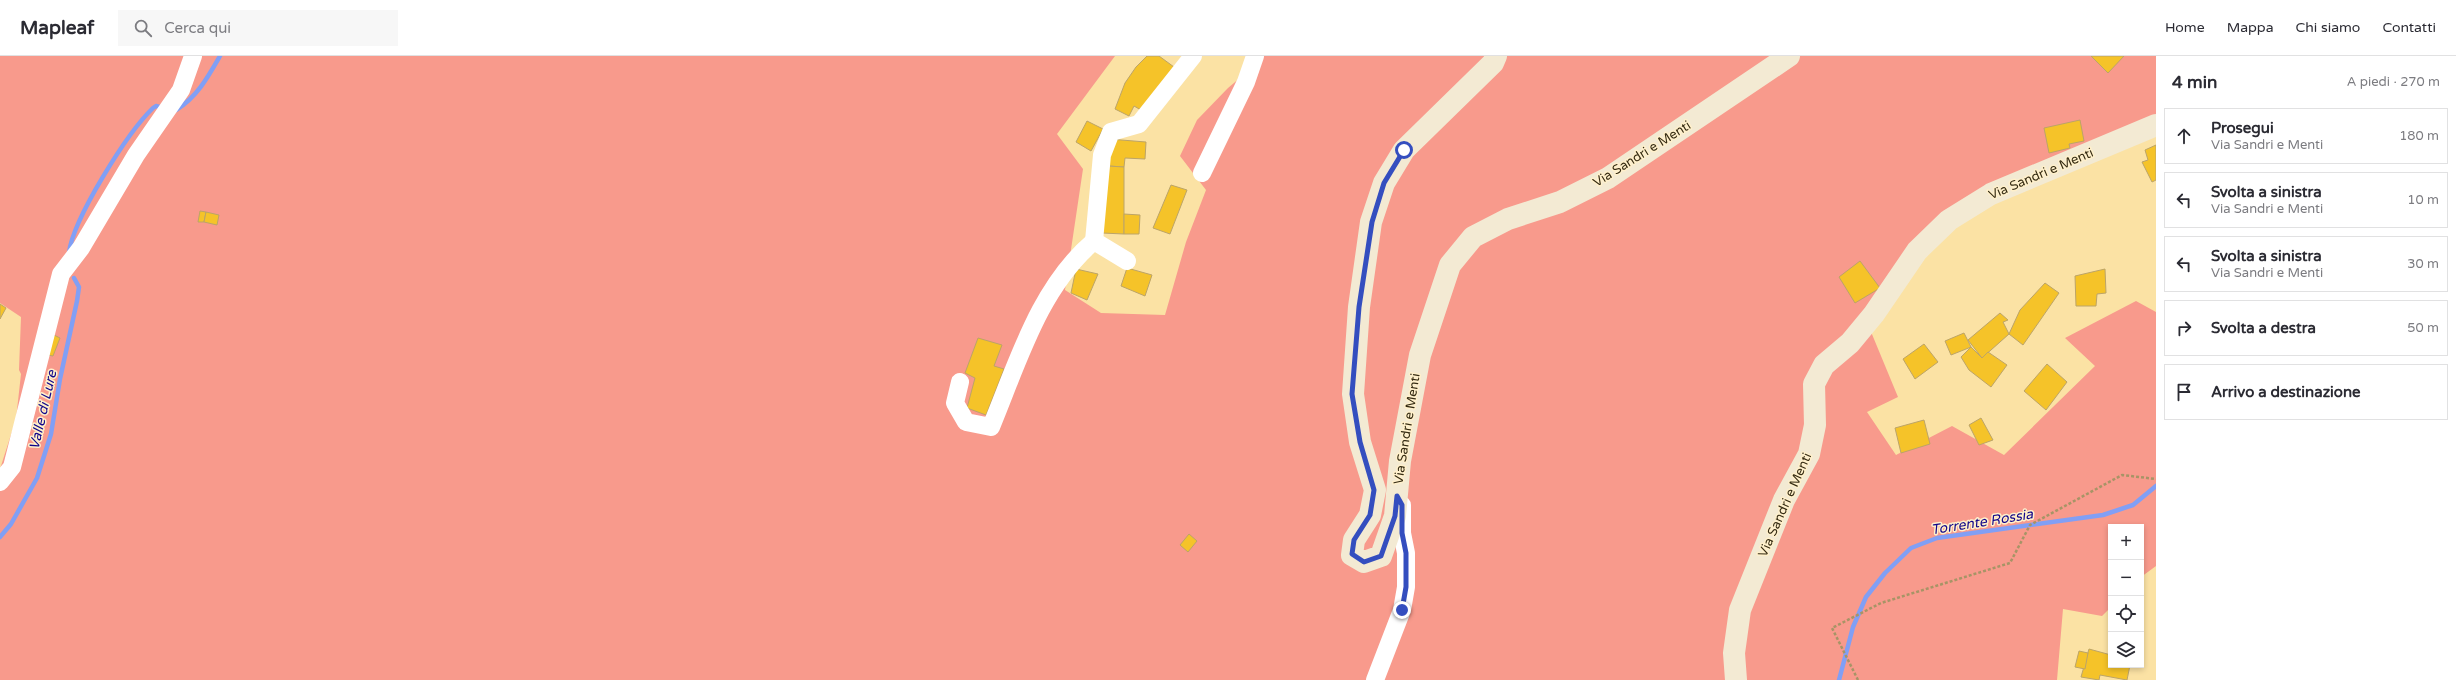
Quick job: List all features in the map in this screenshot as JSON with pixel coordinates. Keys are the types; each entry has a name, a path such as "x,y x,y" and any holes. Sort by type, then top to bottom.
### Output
{"main road":[{"name":"Via Sandri e Menti","path":"1496,56 1493,63 1404,150 1384,183 1372,222 1359,307 1352,394 1360,442 1374,490 1370,515 1354,540 1352,554 1364,562 1381,556 1395,516 1408,411 1420,355 1450,265 1473,237 1508,219 1560,202 1608,178 1789,56"},
{"name":"Via Sandri e Menti","path":"1736,680 1734,652 1740,610 1784,500 1809,454 1815,425 1814,384 1824,365 1850,343 1874,314 1917,251 1949,220 1991,194 2156,125"}],"street":[{"path":"0,482 12,466 61,274 82,248 136,155 174,100 187,77 193,56"},
{"path":"960,382 955,403 966,422 992,427 1038,315 1074,258 1094,241 1102,155 1111,132 1139,124 1193,56"},
{"path":"1202,173 1246,82 1255,56"},
{"path":"1094,241 1127,261"},
{"path":"1375,680 1402,610 1406,587 1406,553 1402,533 1402,505 1397,496"}],"path":[{"path":"1858,680 1832,628 1881,603 2010,563 2030,525 2122,475 2156,479"}],"shaded area":[{"path":"0,56 1115,56 1057,134 1083,169 1065,290 1101,313 1165,315 1186,242 1206,190 1180,156 1197,120 1228,88 1254,66 1259,56 2156,56 2156,123 1956,219 1869,327 1898,397 1867,412 1896,455 1952,426 2004,455 2095,366 2065,338 2136,301 2156,312 2156,566 2144,575 2144,524 2108,524 2108,610 2102,616 2063,609 2057,680 0,680 0,469 16,419 21,374 19,370 21,317 0,303"}],"building":[{"path":"1147,56 1159,56 1174,67 1141,110 1134,106 1129,116 1115,109 1125,83 1136,67"},
{"path":"2091,56 2124,56 2108,73"},
{"path":"2080,120 2084,141 2069,144 2070,148 2049,153 2044,128"},
{"path":"1087,121 1103,129 1091,151 1076,142"},
{"path":"1109,139 1146,142 1145,159 1125,158 1124,167 1108,166"},
{"path":"2156,145 2156,180 2152,182 2142,162 2148,160 2145,150"},
{"path":"1108,166 1124,167 1124,234 1102,233"},
{"path":"1171,185 1187,190 1170,234 1153,228"},
{"path":"200,211 206,212 204,222 198,222"},
{"path":"206,212 219,215 217,225 204,222"},
{"path":"1124,214 1140,215 1139,234 1124,234"},
{"path":"1860,261 1880,288 1855,303 1839,277"},
{"path":"1127,268 1152,275 1145,296 1121,286"},
{"path":"1076,269 1098,274 1087,300 1071,293"},
{"path":"2105,269 2106,293 2097,294 2096,306 2076,306 2075,276"},
{"path":"2045,283 2059,293 2023,345 2009,334 2020,310"},
{"path":"0,304 6,308 0,319"},
{"path":"2000,313 2008,320 2003,322 2009,334 1982,358 1968,340"},
{"path":"1964,333 1971,347 1951,355 1945,341"},
{"path":"54,335 60,338 53,356 47,355"},
{"path":"978,338 1002,345 994,366 1004,369 986,415 967,408 975,378 965,373"},
{"path":"1924,344 1938,362 1915,379 1903,359"},
{"path":"1971,347 1982,358 1988,352 2007,365 1991,387 1969,370 1961,357"},
{"path":"2047,364 2067,382 2046,410 2024,391"},
{"path":"1981,418 1993,440 1979,445 1969,425"},
{"path":"1924,420 1930,444 1901,453 1895,428"},
{"path":"1189,534 1197,541 1188,552 1180,545"},
{"path":"2089,649 2108,654 2108,668 2129,668 2127,680 2100,675 2099,680 2081,677"},
{"path":"2079,651 2088,653 2085,669 2075,667"}],"waterway":[{"name":"Valle di Lure","path":"176,110 196,93 220,56"},
{"name":"Valle di Lure","path":"69,253 73,238 90,199 116,156 129,136 153,108 156,106 163,108"},
{"name":"Valle di Lure","path":"0,537 11,524 37,478 51,434 60,379 77,301 79,287 74,278"},
{"name":"Torrente Rossia","path":"1839,680 1853,627 1866,597 1885,573 1911,548 1937,538 2103,515 2133,505 2156,486"}],"route":[{"path":"1402,610 1406,587 1406,553 1402,533 1402,505 1397,496 1395,516 1381,556 1364,562 1352,554 1354,540 1370,515 1374,490 1360,442 1352,394 1359,307 1372,222 1384,183 1404,150"}]}
